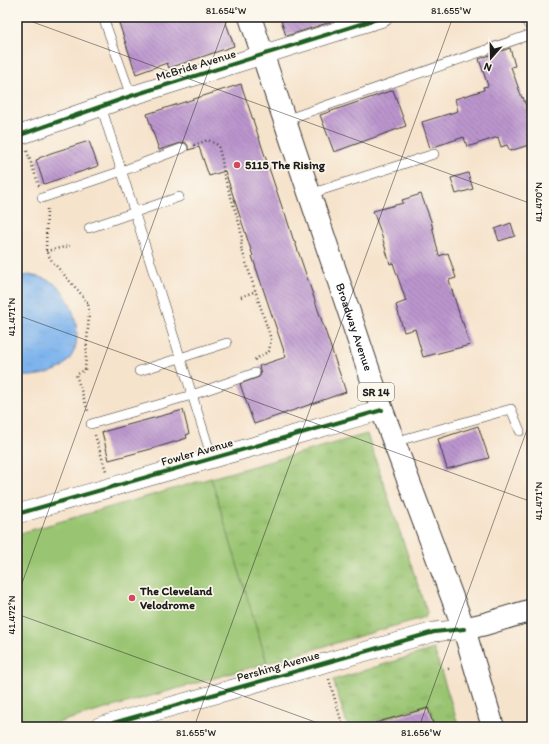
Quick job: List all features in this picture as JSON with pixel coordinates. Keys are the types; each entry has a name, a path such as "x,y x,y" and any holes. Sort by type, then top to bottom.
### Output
{"main road":[{"name":"Broadway Avenue","path":"250,17 382,410 464,630 493,727"},
{"name":"Pershing Avenue","path":"464,630 532,610"}],"street":[{"name":"McBride Avenue","path":"17,136 131,96 382,17"},
{"path":"531,17 532,21"},
{"name":"Fowler Avenue","path":"17,514 382,410"},
{"name":"Pershing Avenue","path":"99,727 434,632 464,630"}],"lane":[{"path":"103,17 131,96"},
{"path":"285,120 532,34"},
{"path":"101,106 212,458"},
{"path":"42,198 187,148"},
{"path":"310,194 434,154"},
{"path":"89,228 179,198"},
{"path":"139,371 227,343"},
{"path":"91,424 192,395 255,373"},
{"path":"394,442 510,409 520,431"}],"path":[{"path":"187,148 208,140 218,145 226,182 240,226 242,239 241,247 272,340 269,351 252,362"},
{"path":"70,246 46,251 52,261 89,305 85,370 76,375 106,472"},
{"path":"241,296 256,291"},
{"path":"328,676 343,727"}],"green space":[{"path":"367,434 427,612 426,616 267,663 211,478"},
{"name":"The Cleveland Velodrome","path":"211,478 267,663 42,727 23,727 17,700 17,534"},
{"path":"434,649 459,727 436,727 429,705 356,727 348,727 333,680"}],"water":[{"path":"29,275 42,278 60,288 73,311 77,330 77,339 72,356 61,368 49,373 38,375 17,376 17,277"}],"building":[{"path":"117,17 224,17 234,46 169,68 167,63 136,74"},
{"path":"280,17 337,17 337,20 286,36"},
{"path":"510,48 515,66 511,67 522,98 523,97 532,127 532,144 510,151 507,145 501,147 498,137 467,147 464,137 430,148 422,122 458,111 455,99 484,90 483,87 488,86 479,59"},
{"path":"241,84 346,392 254,424 240,384 259,377 261,374 259,366 286,357 225,171 209,176 199,147 188,150 188,146 184,142 159,150 147,114"},
{"path":"393,90 406,126 334,152 320,115"},
{"path":"89,141 98,166 44,184 36,160 51,153"},
{"path":"468,173 473,189 456,194 451,178"},
{"path":"421,194 431,221 439,256 448,253 456,278 449,280 470,345 423,357 415,329 404,332 396,305 406,301 393,263 390,264 373,211 403,203 402,200"},
{"path":"511,223 515,236 499,241 495,229"},
{"path":"183,410 189,434 186,435 187,438 109,460 102,432"},
{"path":"478,426 489,458 447,469 438,439"},
{"path":"428,708 434,727 376,727 375,723"}],"cycle path":[{"path":"17,136 131,96 383,17"},
{"path":"17,514 382,410"},
{"path":"99,727 434,632 464,629"}],"place":[{"name":"5115 The Rising","path":"237,165"},
{"name":"The Cleveland Velodrome","path":"132,598"}]}
